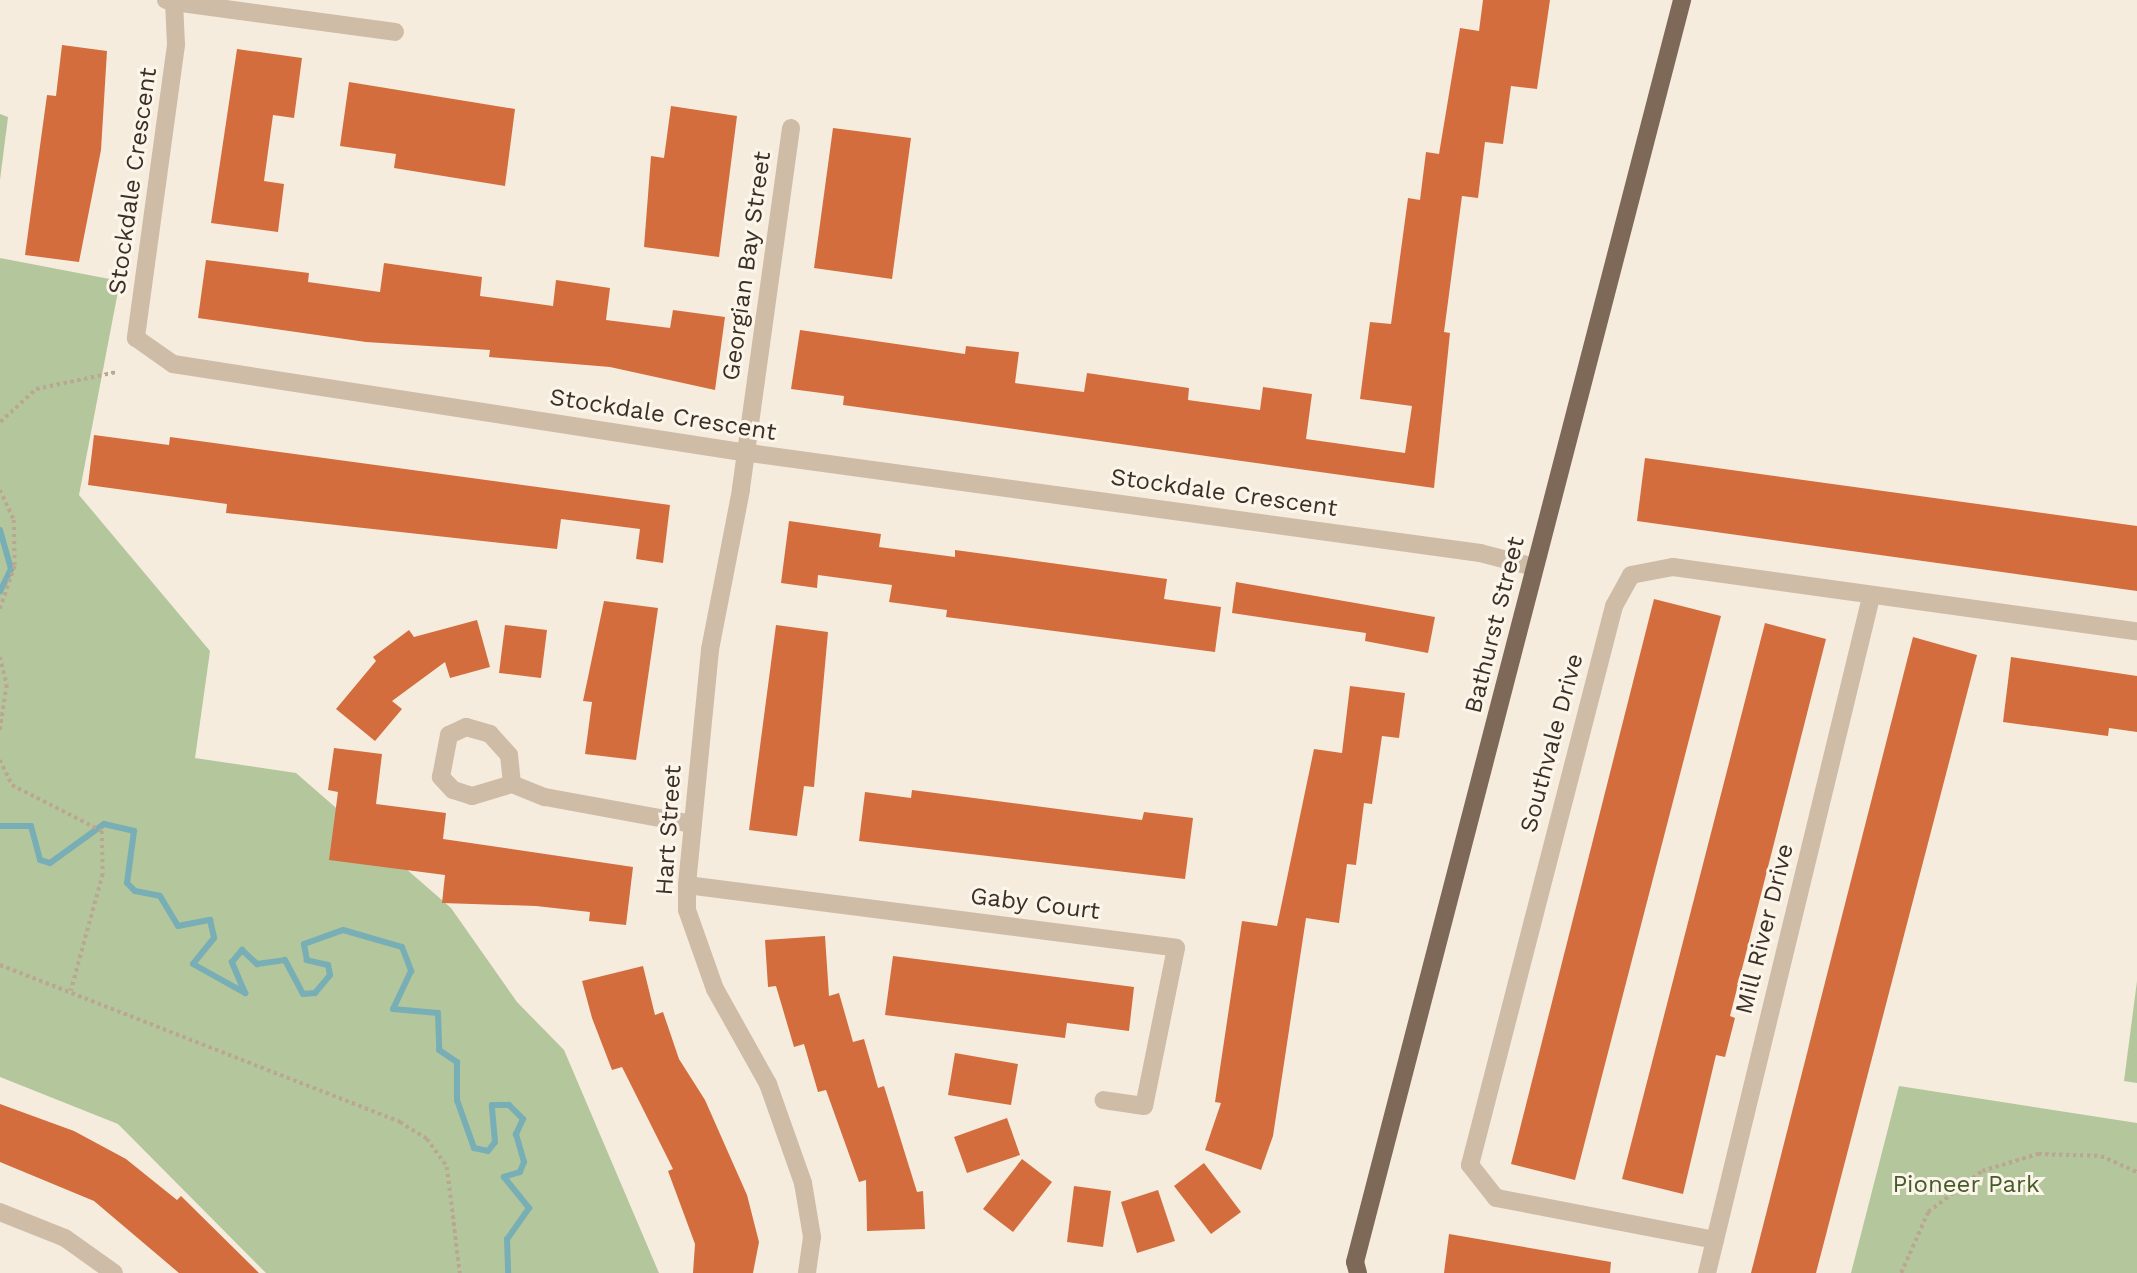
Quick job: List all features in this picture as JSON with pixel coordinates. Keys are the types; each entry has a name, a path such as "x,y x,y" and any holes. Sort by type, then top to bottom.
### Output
{"main road":[{"name":"Bathurst Street","path":"1352,1269 1682,0"}],"street":[{"name":"Stockdale Crescent","path":"170,1 176,44 136,338 173,364 742,452 1480,553 1534,567"},
{"path":"170,1 395,32"},
{"name":"Georgian Bay Street","path":"742,452 791,128"},
{"name":"Hart Street","path":"742,452 741,490 710,650 692,824 687,910 715,989 768,1084 803,1183 812,1237 807,1273"},
{"name":"Southvale Drive","path":"1715,1240 1496,1198 1470,1165 1473,1136 1614,606 1630,575 1673,567 1871,597 2137,631"},
{"name":"Mill River Drive","path":"1707,1273 1871,597"},
{"path":"512,784 509,755 489,734 466,727 449,735 441,777 453,790 472,796 512,784 545,797 692,824"},
{"name":"Gaby Court","path":"687,886 1176,948 1143,1106 1103,1100"},
{"path":"0,1212 65,1238 114,1273"}],"path":[{"path":"0,422 36,389 117,372"},
{"path":"0,490 14,520 15,566 0,610"},
{"path":"0,657 8,685 0,731"},
{"path":"0,760 12,785 102,831 103,874 71,991"},
{"path":"0,965 400,1122 427,1139 447,1167 460,1273"},
{"path":"1901,1273 1928,1212 1982,1171 2038,1154 2101,1156 2137,1172"}],"green space":[{"path":"0,114 8,117 0,180"},
{"path":"0,258 120,281 79,495 210,651 195,758 296,773 451,908 517,1002 564,1050 659,1273 266,1273 118,1124 0,1077"},
{"path":"2137,981 2137,1083 2124,1081"},
{"name":"Pioneer Park","path":"1899,1086 2137,1123 2137,1273 1851,1273"}],"building":[{"path":"1483,0 1550,0 1537,89 1511,86 1503,144 1485,142 1478,198 1462,196 1444,332 1450,333 1434,488 843,405 844,396 791,389 800,330 965,354 966,346 1019,352 1015,383 1084,392 1087,373 1189,388 1188,400 1260,410 1263,387 1312,394 1306,439 1405,453 1412,406 1360,399 1370,322 1391,324 1408,198 1420,200 1426,152 1439,154 1460,28 1479,31"},
{"path":"62,45 107,51 101,150 79,262 25,255 47,95 56,96"},
{"path":"237,49 302,58 294,118 273,115 264,181 284,184 278,232 211,223"},
{"path":"349,82 515,109 505,186 394,168 396,154 340,146"},
{"path":"671,106 737,116 719,257 644,247 651,156 664,158"},
{"path":"833,128 911,138 892,279 814,268"},
{"path":"206,260 309,273 308,282 380,292 384,263 482,277 480,296 553,306 556,280 610,288 606,320 670,328 673,310 725,317 715,390 610,367 489,357 490,350 366,342 198,318"},
{"path":"94,435 169,445 170,437 670,505 663,563 636,559 640,529 561,519 557,549 226,513 227,504 88,485"},
{"path":"1645,458 2137,526 2137,591 1637,521"},
{"path":"789,521 881,534 879,547 955,557 955,550 1167,579 1164,599 1221,607 1215,652 946,617 947,610 889,602 892,585 818,575 817,588 781,583"},
{"path":"1236,582 1435,617 1428,653 1365,641 1366,633 1232,613"},
{"path":"1654,599 1721,616 1575,1180 1511,1164"},
{"path":"604,601 658,608 636,760 585,754 592,702 583,701"},
{"path":"477,620 490,667 450,678 445,662 392,701 402,709 375,741 336,709 376,661 373,657 409,630 414,637"},
{"path":"1765,623 1826,639 1730,1016 1735,1018 1725,1057 1716,1055 1683,1194 1622,1179"},
{"path":"505,625 547,630 541,678 499,673"},
{"path":"776,625 828,632 814,787 804,786 797,836 749,830"},
{"path":"1913,637 1977,655 1816,1273 1751,1273"},
{"path":"2011,657 2137,676 2137,732 2109,728 2108,736 2003,722"},
{"path":"1350,686 1405,693 1399,738 1382,736 1372,804 1364,803 1356,865 1347,864 1339,923 1306,918 1273,1136 1261,1170 1205,1150 1221,1103 1215,1102 1242,921 1277,926 1314,749 1342,753"},
{"path":"334,748 382,754 376,804 446,813 443,839 633,867 626,925 589,921 590,912 536,906 442,903 445,875 329,860 338,792 328,790"},
{"path":"912,790 1142,820 1144,812 1193,818 1185,879 859,841 865,792 911,798"},
{"path":"825,936 829,996 839,993 853,1042 864,1039 878,1088 884,1086 917,1192 923,1191 925,1229 867,1231 866,1180 859,1182 826,1090 818,1092 804,1044 794,1047 776,986 768,987 765,940"},
{"path":"893,956 1134,987 1129,1031 1067,1023 1065,1038 885,1015"},
{"path":"643,966 655,1015 663,1012 679,1059 705,1100 747,1195 759,1242 753,1273 693,1273 695,1244 668,1171 673,1169 622,1067 612,1070 592,1018 582,981"},
{"path":"955,1053 1018,1064 1011,1105 948,1095"},
{"path":"0,1104 74,1131 126,1159 177,1200 181,1196 259,1273 179,1273 94,1201 0,1162"},
{"path":"1007,1118 1020,1155 967,1173 954,1137"},
{"path":"1022,1159 1052,1182 1013,1232 983,1209"},
{"path":"1204,1163 1241,1212 1211,1234 1174,1186"},
{"path":"1074,1186 1111,1191 1103,1247 1067,1242"},
{"path":"1158,1190 1175,1241 1137,1253 1121,1202"},
{"path":"1449,1234 1611,1262 1610,1273 1444,1273"}],"waterway":[{"path":"0,530 11,569 0,592"},
{"path":"0,826 31,826 40,860 50,863 104,824 134,831 127,883 135,891 160,896 178,926 210,920 214,938 193,964 245,993 232,962 242,950 257,964 285,960 303,994 315,993 330,975 328,965 307,960 304,944 343,930 402,947 411,971 393,1009 438,1013 439,1050 457,1062 457,1100 474,1148 488,1151 495,1142 492,1105 509,1105 523,1119 516,1134 524,1162 520,1172 504,1177 529,1208 507,1239 508,1273"}]}
